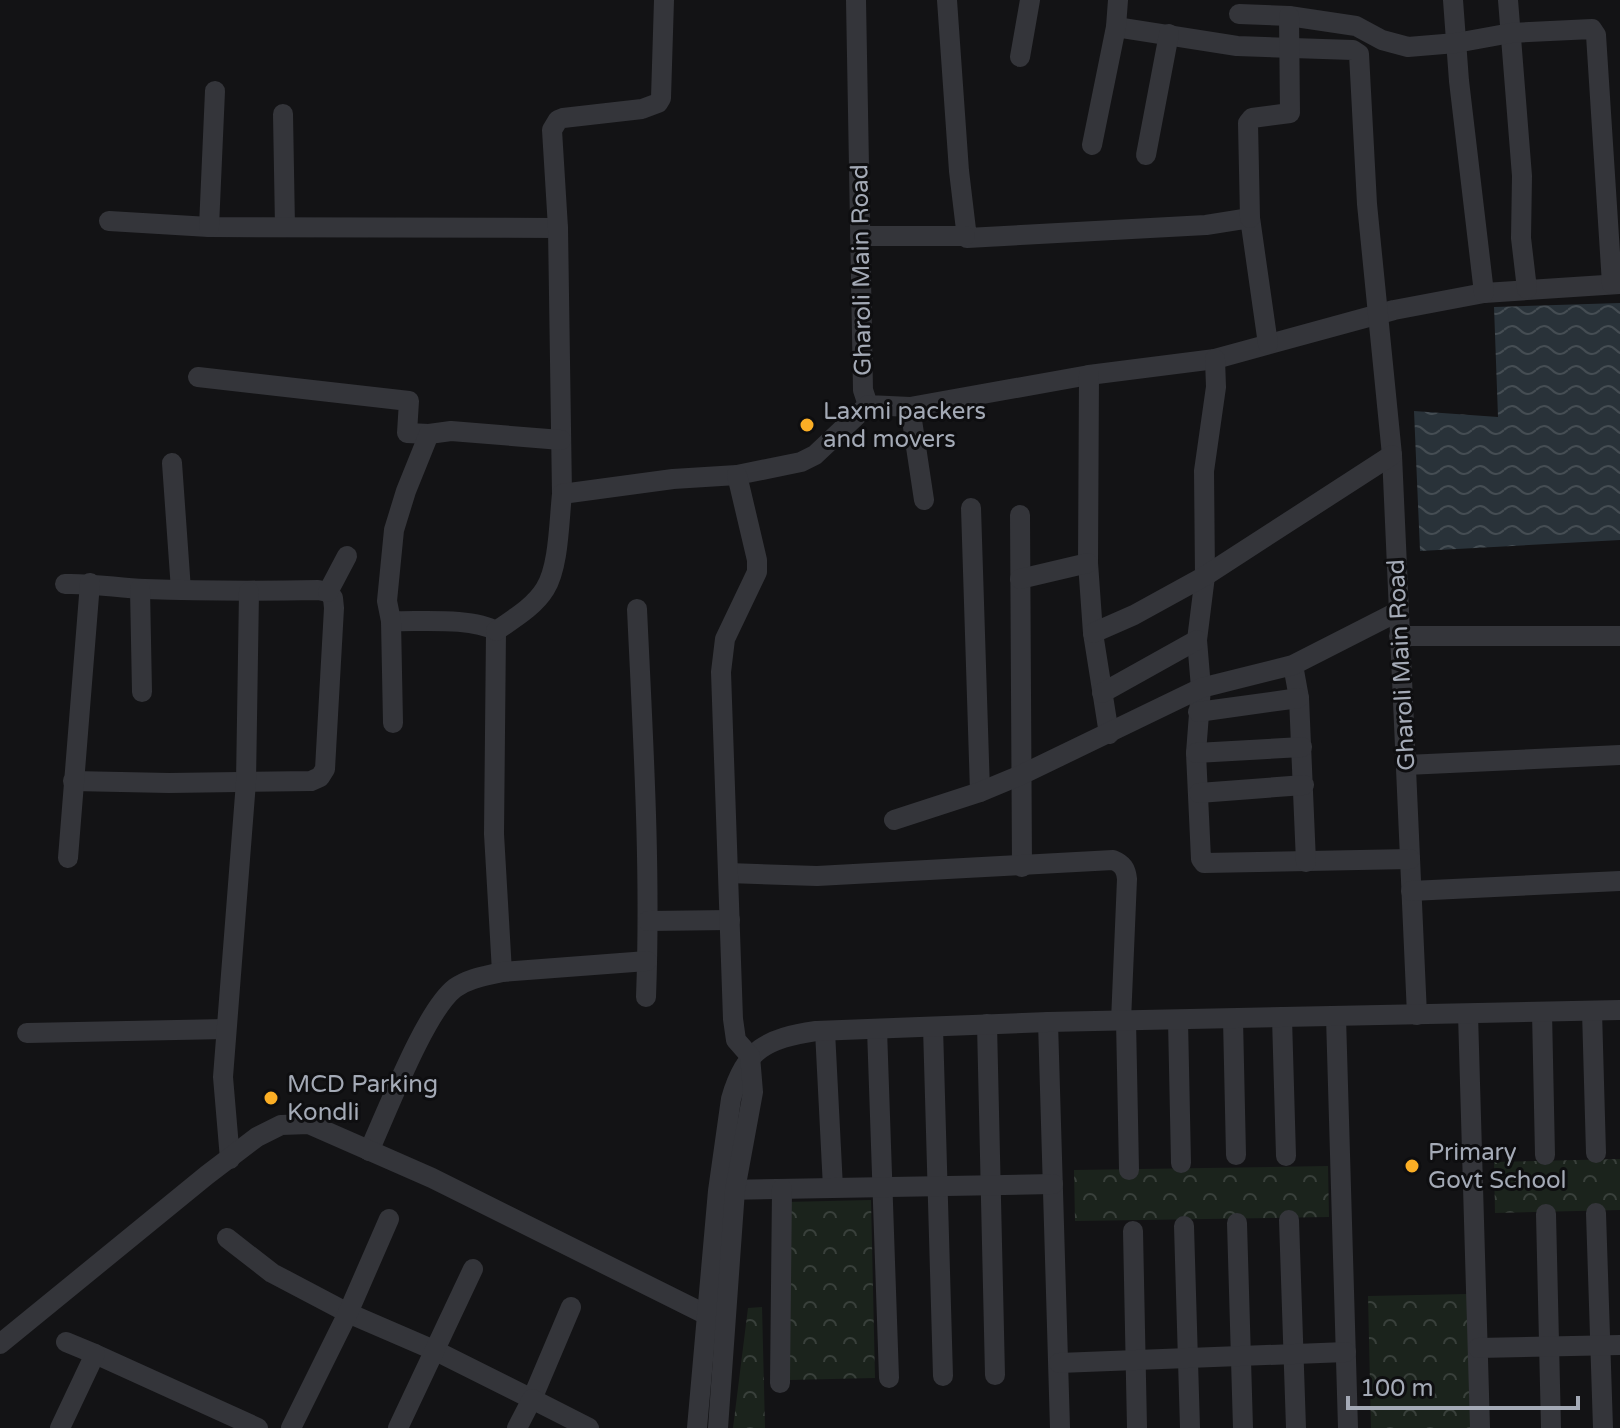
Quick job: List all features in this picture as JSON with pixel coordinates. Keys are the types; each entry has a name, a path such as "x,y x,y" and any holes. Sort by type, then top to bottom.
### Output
{"street":[{"path":"496,631 533,604 545,589 552,573 562,494 554,124 563,118 642,109 658,103 661,98 664,0"},
{"name":"Gharoli Main Road","path":"856,0 863,390 868,405 910,407 1089,375 1215,359 1376,315 1484,293 1616,284"},
{"path":"947,0 965,236"},
{"path":"1020,57 1030,0"},
{"path":"1092,145 1116,27 1118,0"},
{"path":"1453,0 1484,293"},
{"path":"1508,0 1522,176 1521,238 1527,289"},
{"path":"1237,46 1240,7 1356,26 1382,40 1408,47 1456,43 1511,33 1574,29 1594,31 1616,284"},
{"path":"1268,344 1250,218 1248,123 1252,118 1290,113 1289,16"},
{"path":"1116,27 1237,46 1353,50 1359,54 1376,315"},
{"path":"1146,155 1169,34"},
{"path":"209,227 215,91"},
{"path":"283,114 285,227"},
{"path":"1612,240 1620,214"},
{"path":"860,236 965,236 971,239 1206,225 1250,218"},
{"path":"109,221 209,227 558,228"},
{"name":"Gharoli Main Road","path":"1376,315 1392,455 1417,1015"},
{"path":"1215,359 1216,387 1204,471 1205,576 1197,640 1201,688 1196,753 1201,859 1204,863 1410,859"},
{"path":"1089,375 1088,563 1093,633 1109,734"},
{"path":"198,377 409,401 407,433 451,431 561,440"},
{"path":"562,494 673,479 737,475 808,460 868,405"},
{"path":"910,407 924,500"},
{"path":"393,723 391,621 387,601 394,530 429,434"},
{"path":"1093,633 1134,615 1205,576 1392,455"},
{"path":"172,463 181,590"},
{"path":"697,1428 707,1315 726,1190 753,1092 750,1056 736,1040 721,655 725,639 757,572 757,560 737,475"},
{"path":"971,508 980,792"},
{"path":"1020,515 1022,867"},
{"path":"328,592 347,556"},
{"path":"1020,579 1088,563"},
{"path":"68,858 90,583"},
{"path":"65,584 249,592 318,590 328,592 333,598 334,608 325,769 320,777 311,781 73,781"},
{"path":"140,589 142,692"},
{"path":"230,1159 223,1077 246,782 249,592"},
{"path":"637,609 648,921 646,997"},
{"path":"894,820 1021,775 1201,688 1293,665 1399,611"},
{"path":"391,621 474,624 496,631"},
{"path":"496,631 494,834 502,972"},
{"path":"1399,636 1620,636"},
{"path":"1102,693 1197,640"},
{"path":"1293,665 1299,698 1306,862"},
{"path":"1198,712 1299,698"},
{"path":"1196,753 1302,747"},
{"path":"1406,765 1620,755"},
{"path":"1199,793 1304,785"},
{"path":"728,873 817,876 1113,860 1121,863 1126,869 1127,879 1124,1020 1129,1170"},
{"path":"1411,891 1620,881"},
{"path":"648,921 730,920"},
{"path":"369,1151 435,1010 456,987 502,972 647,961"},
{"path":"750,1056 785,1036 825,1031 1048,1022 1620,1010"},
{"path":"1592,1011 1596,1153"},
{"path":"1542,1012 1545,1155"},
{"path":"1468,1014 1480,1428"},
{"path":"1336,1017 1348,1428"},
{"path":"1282,1018 1286,1156"},
{"path":"1233,1019 1236,1155"},
{"path":"1178,1020 1181,1163"},
{"path":"1048,1022 1060,1428"},
{"path":"987,1024 995,1375"},
{"path":"933,1027 943,1376"},
{"path":"27,1033 226,1029"},
{"path":"877,1029 889,1378"},
{"path":"825,1031 833,1188"},
{"path":"0,1344 257,1137 281,1125 309,1124 432,1178 726,1325"},
{"path":"726,1190 1053,1184"},
{"path":"780,1383 782,1189"},
{"path":"718,1428 726,1325 726,1190"},
{"path":"1596,1213 1610,1345 1603,1428"},
{"path":"1546,1214 1551,1428"},
{"path":"291,1428 348,1313 389,1219"},
{"path":"1289,1220 1296,1428"},
{"path":"1237,1223 1243,1428"},
{"path":"1184,1226 1190,1428"},
{"path":"1133,1231 1137,1428"},
{"path":"227,1238 272,1273 348,1313 436,1351 589,1428"},
{"path":"398,1428 473,1269"},
{"path":"517,1428 571,1307"},
{"path":"66,1342 258,1428"},
{"path":"1478,1348 1610,1345"},
{"path":"1059,1363 1346,1352"},
{"path":"60,1428 95,1354"}],"green space":[{"path":"1620,1159 1620,1210 1495,1213 1494,1162"},
{"path":"1328,1166 1329,1217 1075,1221 1074,1170"},
{"path":"871,1200 875,1378 789,1380 785,1202"},
{"path":"1468,1294 1472,1428 1371,1428 1368,1296"},
{"path":"762,1307 765,1428 733,1428 748,1308"}],"water":[{"path":"1620,303 1620,540 1420,551 1414,411 1498,417 1494,307"}],"place":[{"name":"Laxmi packers and movers","path":"807,425"},
{"name":"MCD Parking Kondli","path":"271,1098"},
{"name":"Primary Govt School","path":"1412,1166"}]}
